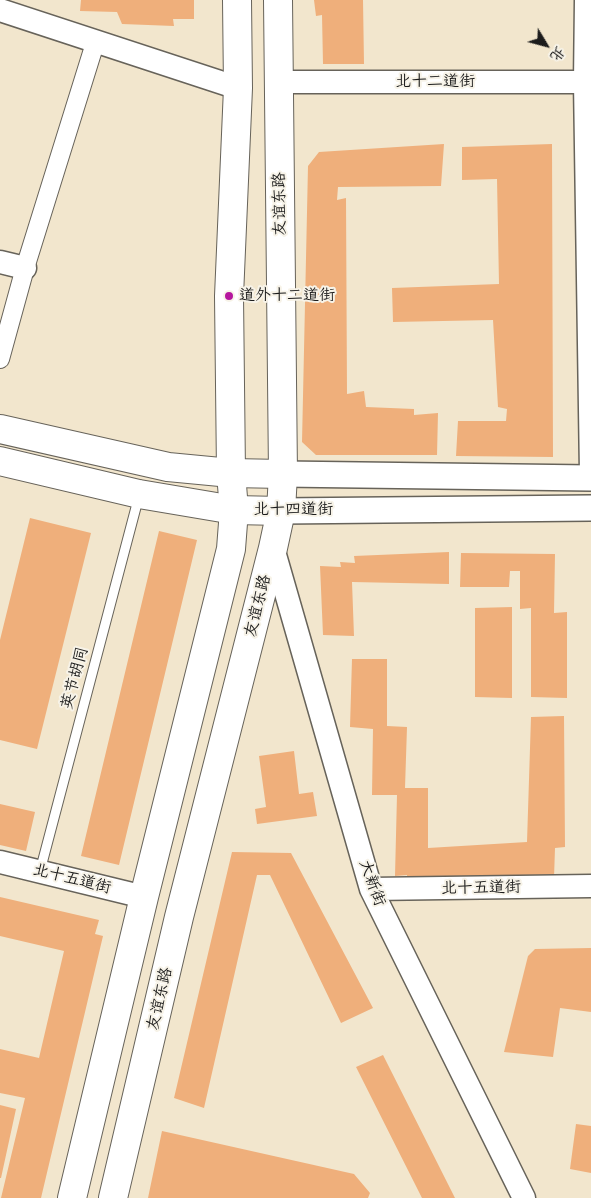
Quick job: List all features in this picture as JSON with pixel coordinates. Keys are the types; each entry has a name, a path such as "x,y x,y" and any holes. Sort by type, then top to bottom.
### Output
{"main road":[{"path":"72,1198 144,897 231,550 234,510 231,473 228,296 238,88 237,0"},
{"name":"友谊东路","path":"114,1198 179,917 281,510 278,0"},
{"path":"0,428 168,467 231,473 591,478"},
{"name":"北十四道街","path":"0,461 139,494 234,510 591,508"}],"street":[{"path":"586,0 591,474"},
{"path":"0,10 238,88"},
{"path":"0,359 96,40"},
{"name":"北十二道街","path":"279,82 588,82"},
{"path":"0,262 26,268"},
{"name":"大新街","path":"273,548 371,889 524,1198"},
{"name":"北十五道街","path":"0,862 144,897"},
{"name":"北十五道街","path":"371,889 591,886"}],"lane":[{"name":"英节胡同","path":"40,871 139,494"}],"building":[{"path":"81,0 194,0 194,19 173,19 174,26 122,24 117,12 80,11"},
{"path":"314,0 363,0 364,64 323,64 322,15 316,16"},
{"path":"444,144 441,186 338,187 337,200 346,198 347,394 364,391 366,407 414,409 414,415 438,413 437,455 316,455 302,442 308,166 319,152"},
{"path":"552,144 553,457 456,456 458,421 506,421 507,409 498,407 493,320 393,322 392,288 499,284 497,179 462,180 462,147"},
{"path":"30,518 91,533 37,749 0,740 0,640"},
{"path":"159,531 197,540 119,865 81,856"},
{"path":"449,552 449,584 352,582 354,636 323,635 320,566 341,567 340,562 355,563 354,556"},
{"path":"461,553 555,554 554,613 567,612 567,698 531,697 531,608 520,609 520,571 510,571 509,587 460,587"},
{"path":"512,607 512,698 475,697 475,608"},
{"path":"352,659 387,659 387,726 407,727 405,788 428,788 428,848 527,842 531,717 564,716 565,847 555,848 554,878 407,885 407,875 395,876 397,795 372,795 373,729 350,727"},
{"path":"294,751 299,794 313,792 317,816 257,824 255,809 266,807 259,756"},
{"path":"0,804 35,812 26,851 0,845"},
{"path":"232,852 291,853 373,1008 341,1023 270,875 257,875 204,1108 174,1098"},
{"path":"0,897 99,920 95,934 103,936 41,1198 1,1198 25,1098 0,1093 0,1049 39,1058 64,951 0,936"},
{"path":"591,948 591,1012 560,1008 553,1057 504,1052 528,956 535,949"},
{"path":"383,1055 455,1198 422,1198 356,1067"},
{"path":"0,1105 16,1109 1,1178 0,1178"},
{"path":"576,1124 591,1126 591,1173 570,1169"},
{"path":"162,1131 354,1174 370,1193 368,1198 148,1198"}],"place":[{"name":"道外十二道街","path":"229,296"}]}
